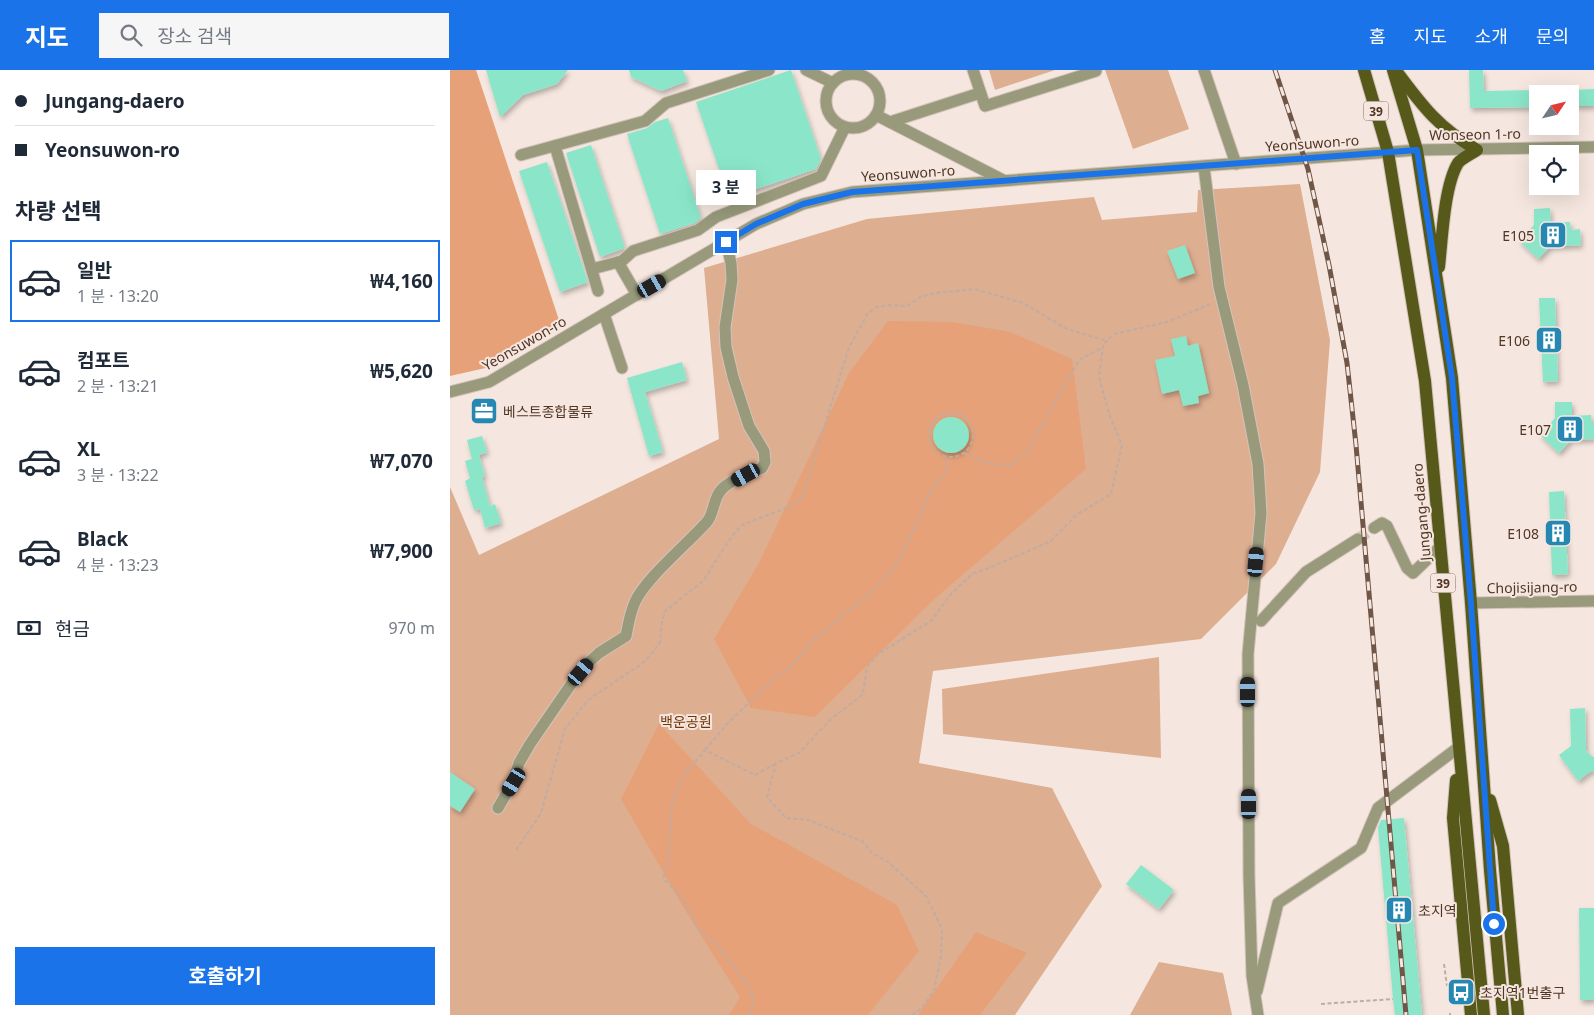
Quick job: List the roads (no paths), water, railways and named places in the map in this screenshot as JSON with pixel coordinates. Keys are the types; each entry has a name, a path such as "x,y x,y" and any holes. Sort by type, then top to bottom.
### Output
{"main road":[{"name":"Jungang-daero","path":"1364,70 1388,152 1425,381 1484,1015"},
{"path":"1394,70 1422,105 1442,126 1477,150 1459,162 1452,176 1447,201 1438,284"},
{"name":"39","path":"1394,70 1417,150 1452,378 1503,1015"},
{"path":"1459,748 1453,818 1471,1015"},
{"path":"1483,773 1503,846 1518,1015"}],"street":[{"path":"521,155 645,121 666,103 769,70"},
{"path":"806,70 832,83"},
{"path":"973,70 985,106 1096,71"},
{"path":"1204,70 1236,164"},
{"path":"848,74 857,74 872,82 880,98 876,115 870,122 854,128 845,127 837,123 830,116 827,108 826,99 832,83 848,74"},
{"path":"890,122 980,93"},
{"path":"876,115 1004,181"},
{"path":"592,270 622,261 633,250 698,230 716,217 821,176 845,127"},
{"path":"555,146 598,291"},
{"name":"Wonseon 1-ro","path":"1417,150 1594,147"},
{"name":"Yeonsuwon-ro","path":"450,392 489,382 756,224 803,204 852,192 1417,150"},
{"path":"1204,167 1220,287 1244,385 1258,464 1261,513 1248,654 1249,876 1252,976 1258,1015"},
{"path":"498,808 514,782 519,764 530,744 574,680 599,653 626,636 635,601 646,586 707,522 712,514 714,502 720,491 746,475 762,468 765,462 764,451 748,426 726,347 725,326 732,280 731,263 726,242"},
{"path":"618,262 637,295"},
{"path":"604,314 622,368"},
{"path":"1374,528 1382,524 1387,526 1407,568 1413,573 1440,548"},
{"path":"1261,621 1306,572 1358,538"},
{"name":"Chojisijang-ro","path":"1471,603 1594,601"},
{"path":"1255,997 1278,903 1361,848 1378,808 1459,748"}],"tunnel":[{"path":"1358,539 1374,528"}],"railway":[{"path":"1275,70 1308,169 1329,265 1347,363 1356,445 1406,1015"}],"place":[{"name":"E105","path":"1553,235"},
{"name":"E106","path":"1549,340"},
{"name":"베스트종합물류","path":"484,411"},
{"name":"E107","path":"1570,429"},
{"name":"E108","path":"1558,533"},
{"name":"초지역","path":"1399,910"},
{"name":"초지역1번출구","path":"1461,992"}],"park label":[{"name":"백운공원","path":"686,721"}]}
